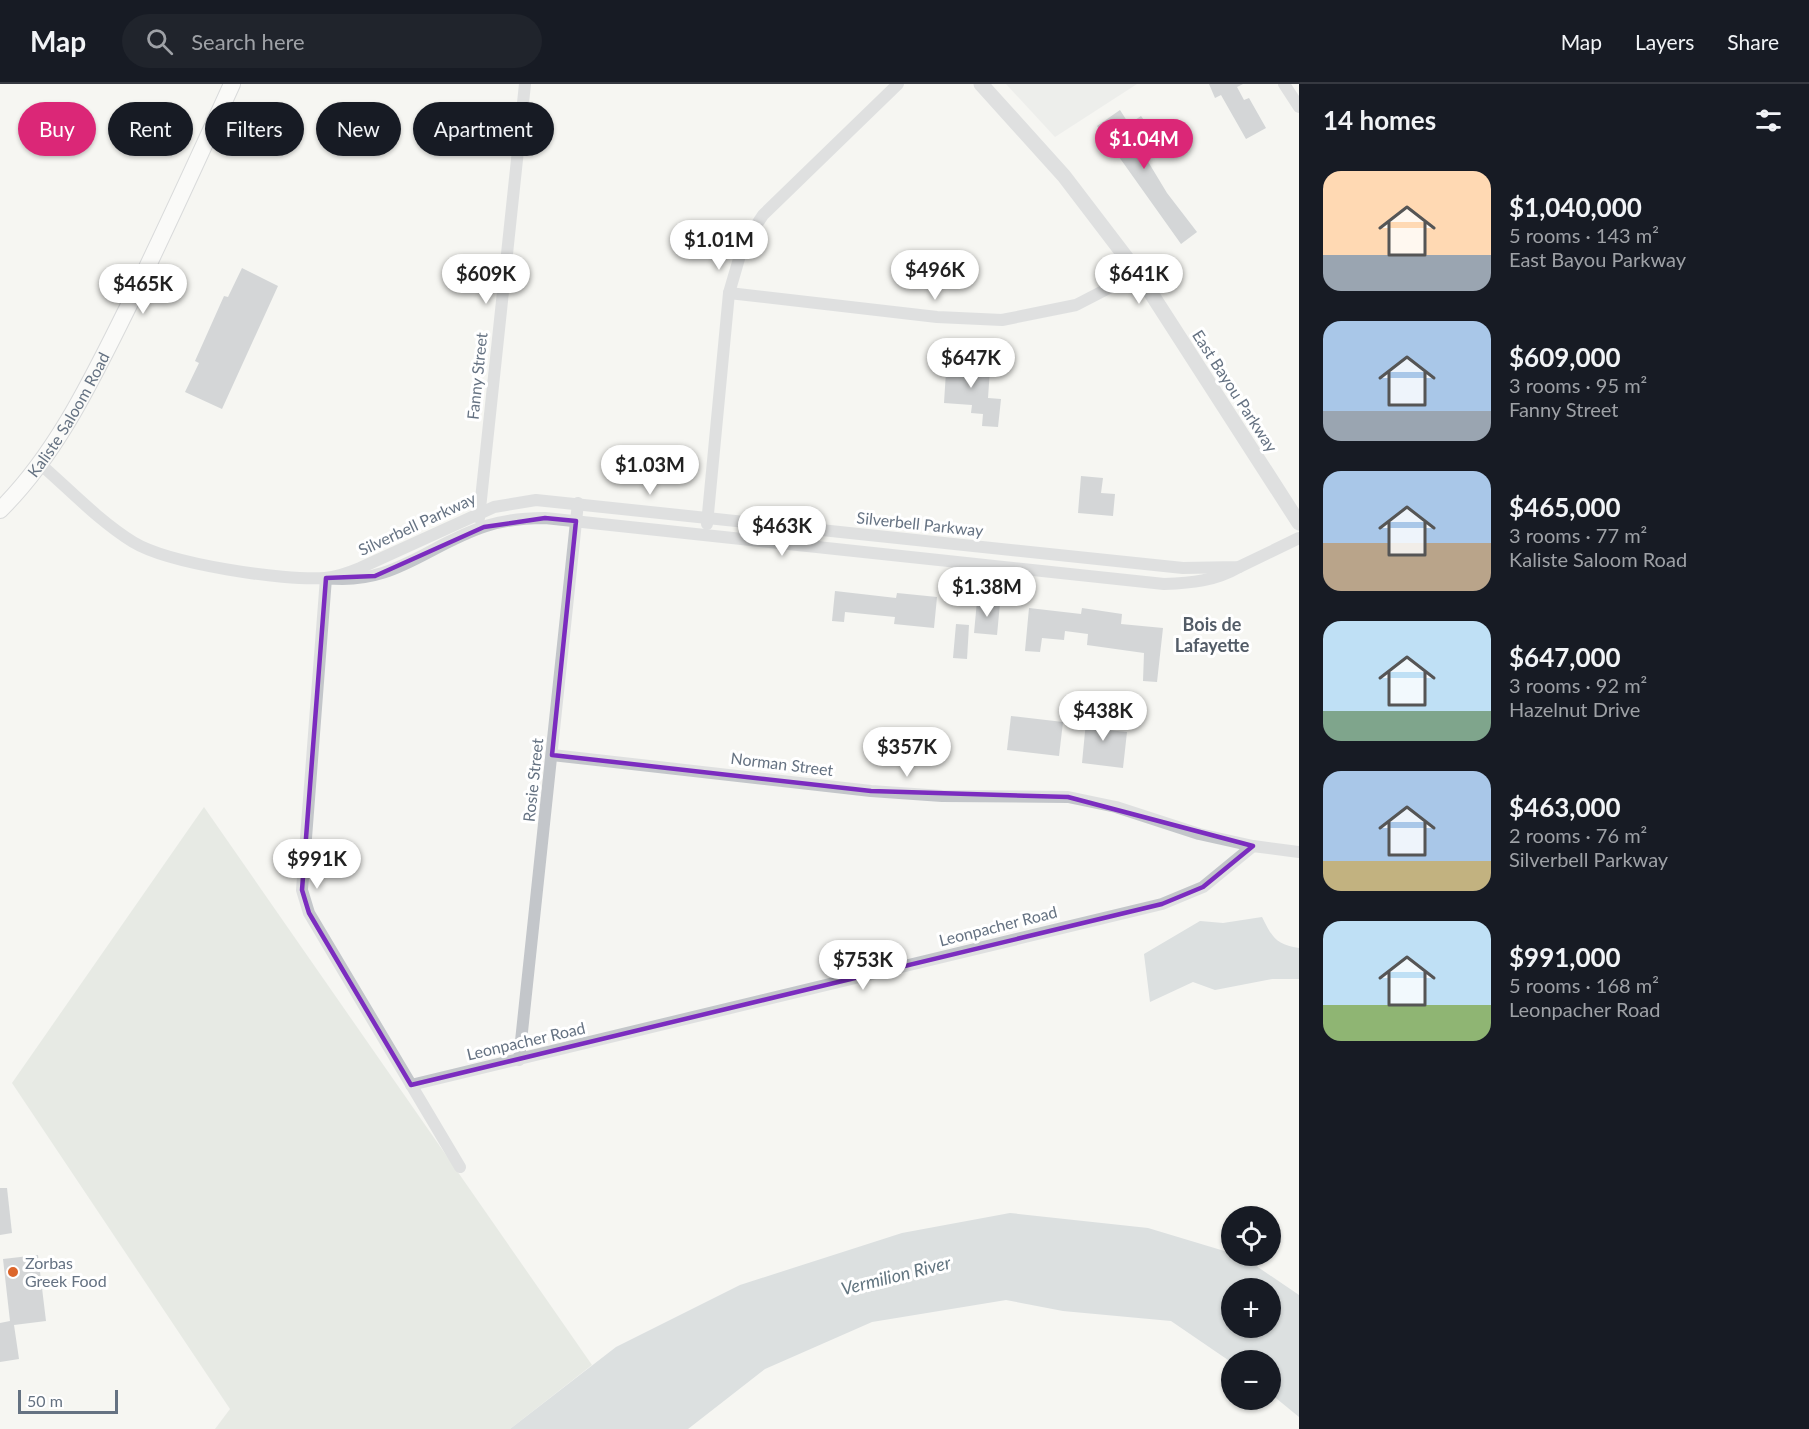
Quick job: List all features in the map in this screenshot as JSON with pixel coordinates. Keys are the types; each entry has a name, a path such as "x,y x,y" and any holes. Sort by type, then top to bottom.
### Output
{"main road":[{"name":"Kaliste Saloom Road","path":"0,510 39,463 75,410 102,359 232,84"}],"street":[{"name":"Fanny Street","path":"478,529 525,84"},
{"path":"706,534 729,293 738,258 755,225 786,191 898,84"},
{"name":"East Bayou Parkway","path":"981,84 1064,176 1138,273 1299,523"},
{"path":"1284,84 1299,107"},
{"path":"729,293 937,317 1002,320 1076,305 1138,273"},
{"name":"Silverbell Parkway","path":"39,463 117,530 152,552 196,564 287,576 361,579 383,574 478,529 524,518 706,534 1164,584 1188,584 1214,579 1299,538"},
{"name":"Silverbell Parkway","path":"326,578 369,565 479,513 516,501 578,503 1183,568 1239,567"},
{"name":"Rosie Street","path":"519,1060 578,503"},
{"path":"326,578 302,891 309,912 460,1167"},
{"name":"Norman Street","path":"552,754 871,791 942,796 1068,797 1116,807 1199,834 1253,846"},
{"path":"1253,846 1299,852"},
{"name":"Leonpacher Road","path":"411,1085 1162,904 1203,887 1253,846"}],"highlighted area":[{"path":"545,518 576,521 552,755 871,791 1068,797 1253,846 1203,887 1162,904 411,1085 309,913 302,890 326,578 375,576 484,527"}],"shaded area":[{"path":"1006,84 1137,84 1055,137"},
{"path":"204,807 592,1365 510,1429 215,1429 230,1409 12,1083"}],"water":[{"path":"1262,917 1276,939 1285,945 1299,948 1299,979 1272,979 1215,990 1193,982 1150,1002 1144,954 1200,921 1223,923"},
{"name":"Vermilion River","path":"1010,1213 1148,1228 1221,1250 1221,1266 1256,1266 1274,1278 1221,1278 1221,1338 1281,1338 1281,1283 1299,1295 1299,1417 1281,1402 1281,1350 1221,1350 1221,1355 1171,1321 1063,1311 1006,1300 872,1322 765,1369 688,1429 510,1429 616,1347 740,1285 902,1233"}],"building":[{"path":"1209,84 1243,84 1237,87 1244,100 1249,98 1266,128 1246,139 1221,95 1215,98"},
{"path":"1120,110 1129,124 1141,116 1154,134 1138,145 1167,193 1197,232 1181,244 1097,126"},
{"path":"242,268 278,286 222,409 185,392 199,363 195,361 224,296 228,297"},
{"path":"947,356 976,358 976,367 990,369 988,398 1001,399 998,427 982,426 983,414 971,413 972,405 944,403"},
{"path":"1081,476 1103,478 1101,493 1115,494 1113,516 1078,513"},
{"path":"835,591 896,598 897,593 937,597 934,628 894,624 895,617 845,612 844,622 832,621"},
{"path":"977,601 1000,603 997,635 974,633"},
{"path":"1029,608 1081,614 1082,608 1122,614 1121,624 1163,628 1157,682 1143,681 1144,653 1087,645 1088,634 1065,631 1064,640 1042,638 1040,652 1025,651"},
{"path":"956,624 969,625 967,659 953,658"},
{"path":"1087,711 1108,713 1107,730 1127,732 1123,768 1082,763"},
{"path":"1011,716 1063,722 1059,756 1007,750"},
{"path":"0,1188 7,1188 12,1233 0,1235"},
{"path":"38,1255 46,1321 14,1325 19,1359 0,1362 0,1323 10,1321 3,1259"}],"place":[{"name":"Zorbas Greek Food","path":"13,1272"}],"district":[{"name":"Bois de Lafayette","path":"1212,635"}]}
